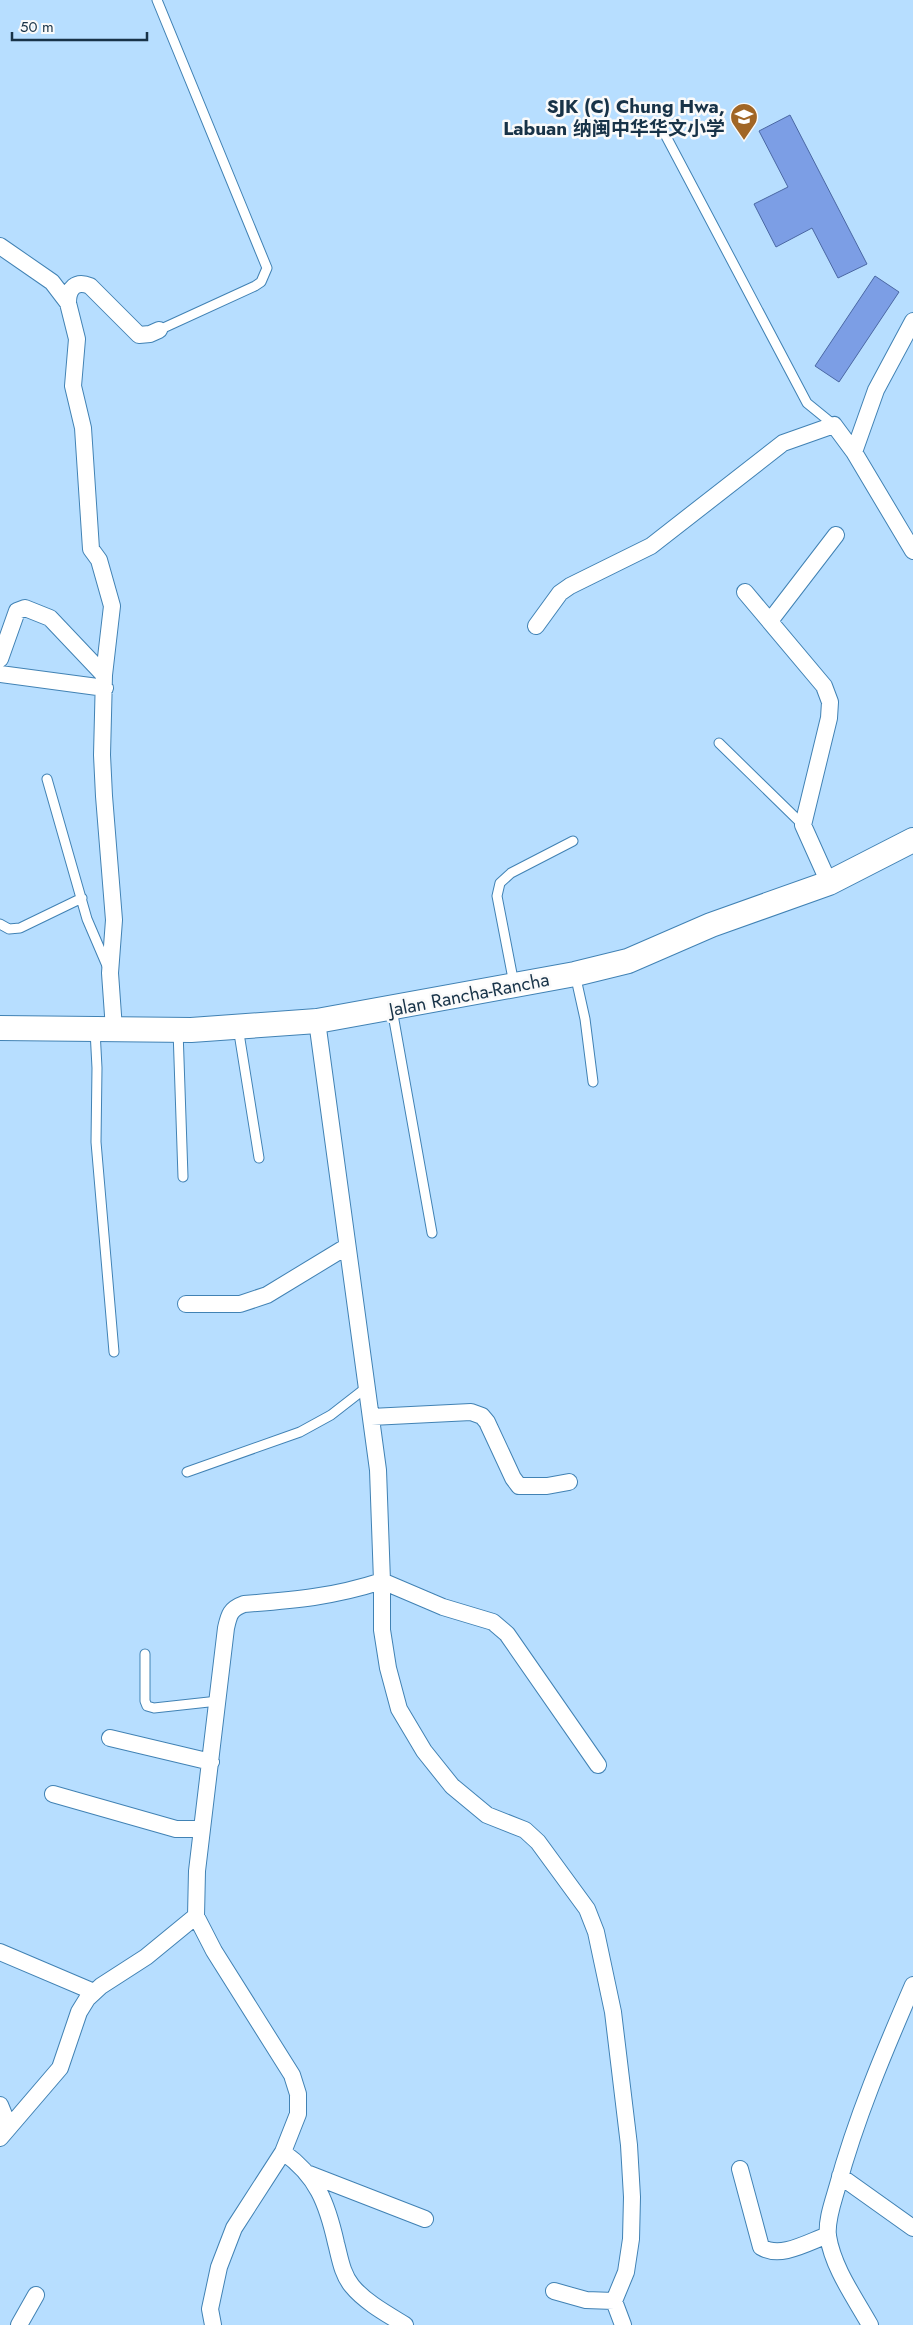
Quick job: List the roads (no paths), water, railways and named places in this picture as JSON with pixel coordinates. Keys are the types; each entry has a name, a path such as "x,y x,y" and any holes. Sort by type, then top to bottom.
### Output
{"main road":[{"name":"Jalan Rancha-Rancha","path":"0,1028 178,1030 317,1021 575,974 628,961 711,926 829,883 913,840"}],"street":[{"path":"0,246 52,282 68,303"},
{"path":"104,1029 114,920 104,796 105,681 112,606 99,560 91,549 83,428 73,386 77,339 68,303 70,290 76,284 90,286 139,335 150,334 159,330"},
{"path":"854,452 869,406 913,321"},
{"path":"898,350 913,343"},
{"path":"536,626 560,593 570,586 651,546 783,443 834,426 854,452 913,551"},
{"path":"770,621 836,535"},
{"path":"745,592 824,686 830,702 829,718 803,825 829,883"},
{"path":"0,659 17,611 25,608 50,618 105,681"},
{"path":"0,674 105,681"},
{"path":"317,1021 346,1247 378,1470 382,1630 388,1668 400,1709 424,1751 452,1786 487,1815 525,1830 538,1842 587,1908 596,1932 613,2012 629,2145 632,2197 631,2238 626,2272 614,2301 623,2325"},
{"path":"186,1304 240,1304 267,1295 346,1247"},
{"path":"371,1418 471,1412 482,1416 487,1422 513,1478 519,1486 547,1486 569,1482"},
{"path":"213,2325 210,2309 218,2267 234,2228 283,2152 298,2114 298,2094 292,2075 214,1951 196,1916 197,1871 229,1614 234,1608 244,1604 320,1598 346,1593 382,1581 443,1606 493,1622 507,1634 598,1765"},
{"path":"110,1738 211,1762"},
{"path":"53,1794 176,1829 202,1829"},
{"path":"4,2132 49,2083 60,2068 79,2012 94,1992 146,1957 196,1916"},
{"path":"0,1952 94,1992"},
{"path":"870,2325 844,2278 828,2235 828,2222 840,2176 872,2078 913,1986"},
{"path":"0,2105 4,2132"},
{"path":"283,2152 309,2174 424,2219"},
{"path":"740,2169 761,2247 768,2252 780,2252 828,2235"},
{"path":"309,2174 323,2199 344,2274 368,2301 405,2325"},
{"path":"840,2176 913,2228"},
{"path":"554,2291 586,2300 614,2301"},
{"path":"19,2325 36,2295"}],"lane":[{"path":"157,0 267,268 261,282 255,286 159,330"},
{"path":"659,122 807,403 834,426"},
{"path":"719,743 803,825"},
{"path":"47,779 87,920 110,973"},
{"path":"514,986 498,896 500,883 511,873 573,841"},
{"path":"0,924 9,929 20,928 82,898"},
{"path":"575,974 585,1019 593,1082"},
{"path":"392,1008 432,1233"},
{"path":"238,1027 259,1158"},
{"path":"104,1029 97,1068 96,1142 114,1352"},
{"path":"178,1030 183,1177"},
{"path":"187,1472 300,1432 331,1415 367,1387"},
{"path":"145,1654 145,1701 148,1706 154,1708 218,1701"}],"place":[{"name":"SJK (C) Chung Hwa, Labuan 纳闽中华华文小学","path":"744,141"}]}
